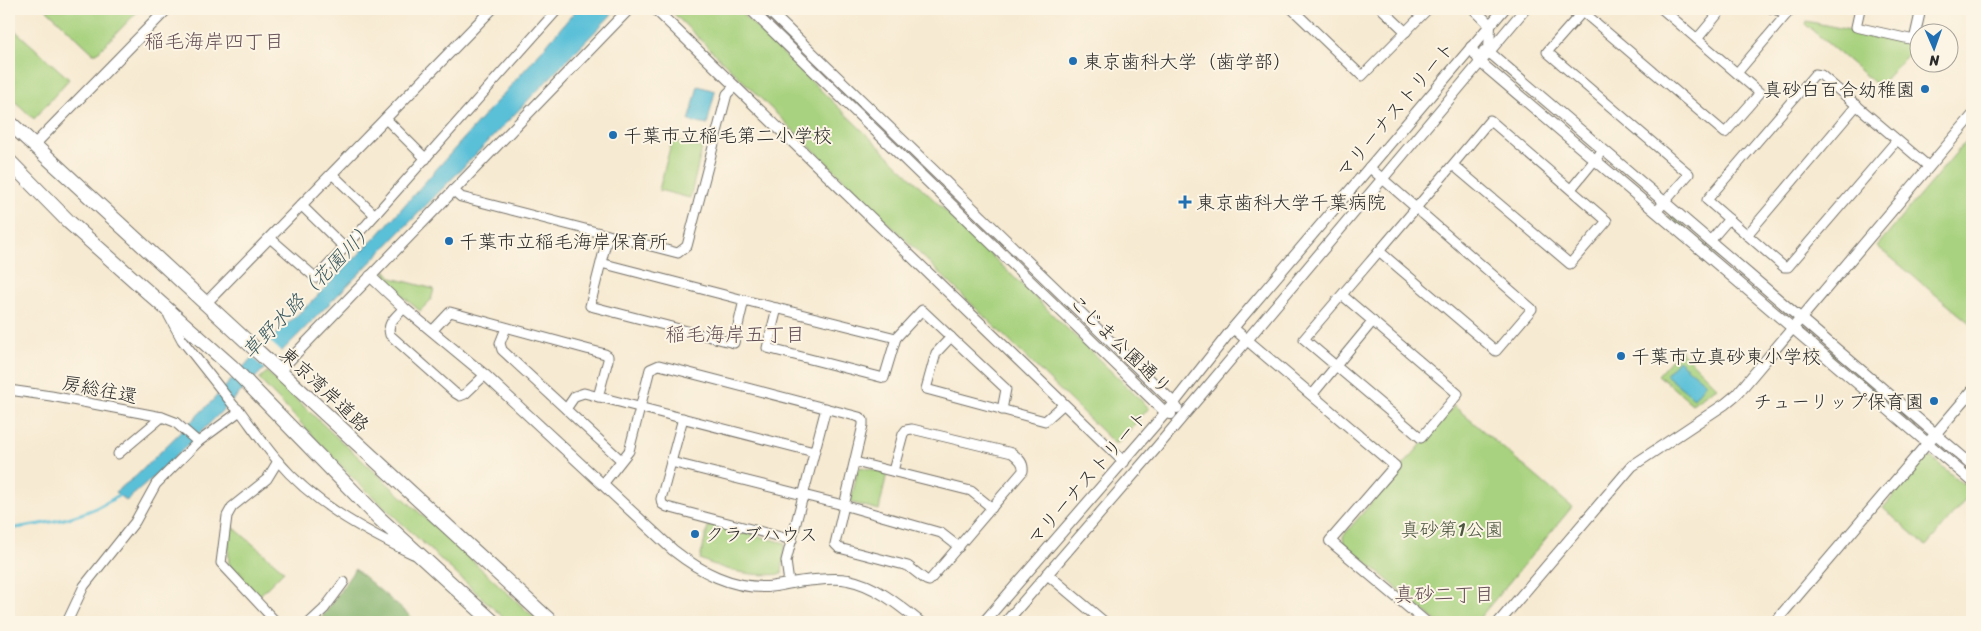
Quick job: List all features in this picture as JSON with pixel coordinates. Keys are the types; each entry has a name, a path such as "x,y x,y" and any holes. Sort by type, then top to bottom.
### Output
{"highway":[{"name":"東京湾岸道路","path":"9,122 551,622"},
{"path":"9,154 31,182"},
{"path":"9,161 69,222 164,305 250,384 335,474 422,558 493,622"}],"street":[{"path":"34,144 167,9"},
{"path":"206,303 492,9"},
{"path":"270,238 316,278 376,215 558,9"},
{"path":"273,367 370,276 629,9"},
{"path":"655,9 1124,462"},
{"name":"こじま公園通り","path":"750,9 1166,413 1182,418"},
{"name":"こじま公園通り","path":"767,9 1174,403 1182,418"},
{"path":"1292,9 1362,76 1428,9"},
{"path":"1382,9 1406,32"},
{"path":"1474,9 1490,25 1489,52"},
{"name":"マリーナストリート","path":"984,622 1166,413 1233,328 1504,9"},
{"name":"マリーナストリート","path":"1006,622 1182,418 1246,339 1525,9"},
{"path":"1656,212 1689,174 1547,52 1583,10 1725,133 1760,93 1662,9"},
{"path":"1697,38 1722,9"},
{"path":"1772,9 1789,11"},
{"path":"1860,9 1856,27 1914,40 1921,9"},
{"path":"1737,73 1789,11"},
{"path":"1471,47 1489,52 1972,465"},
{"path":"1471,47 1480,62 1972,481"},
{"path":"1897,140 1788,267 1784,267 1707,200 1816,74 1821,75 1929,167"},
{"path":"453,190 461,197 678,253 687,246 727,94 735,86"},
{"path":"1747,235 1857,106"},
{"path":"1499,622 1632,466 1737,394 1972,116"},
{"path":"386,119 426,159"},
{"path":"1342,294 1458,394 1421,438 1304,339 1342,294 1453,165 1490,120 1607,221 1570,264 1453,165"},
{"path":"1571,189 1603,150"},
{"path":"1369,168 1532,308 1496,351 1379,251"},
{"path":"332,174 376,215"},
{"path":"301,205 345,248"},
{"path":"1710,242 1729,219"},
{"path":"608,235 590,306 734,343 744,300"},
{"path":"601,263 896,338"},
{"path":"370,276 404,308 485,375 673,550 690,563 714,577 742,585 768,587 829,579 847,580 866,586 893,601 920,622"},
{"path":"164,305 182,340 278,461 309,492 370,534 422,558"},
{"path":"404,308 389,323 390,335 455,393 460,396 465,394 485,375"},
{"path":"777,308 767,348 884,378 896,338 922,310 1006,389 1002,410"},
{"path":"432,332 450,312 605,354 608,356 608,360 598,397"},
{"path":"1312,395 1372,321"},
{"path":"506,328 500,344 502,350 621,460"},
{"path":"1233,328 1395,466 1330,541 1426,622"},
{"path":"951,338 936,354 926,389 1045,421 1064,404"},
{"path":"603,484 629,451 650,369 659,365 859,416 863,420 835,544 839,548 908,566 926,580 929,580 959,547 1023,471 1024,466 1020,459 1012,453 912,429 906,430 903,434 893,471"},
{"name":"房総往還","path":"9,390 162,417 175,422 196,441"},
{"path":"1775,622 1972,391"},
{"path":"566,409 580,394 598,397 814,452"},
{"path":"67,622 84,586 135,522 156,484 196,441 237,408"},
{"path":"790,583 786,561 826,408"},
{"path":"118,454 162,417"},
{"path":"683,418 661,499 662,504 667,507 792,540"},
{"path":"276,622 221,563 227,516 232,507 267,479 278,461"},
{"path":"671,462 843,505 940,532 959,547"},
{"path":"855,462 971,491 992,508"},
{"path":"1047,574 1104,622"},
{"path":"310,622 324,609 344,582"}],"green space":[{"path":"46,9 140,9 97,53 93,53"},
{"path":"669,9 737,9 1149,408 1118,443 1114,443"},
{"path":"1806,21 1908,42 1908,54 1879,87 1805,24"},
{"path":"9,25 69,79 34,119 9,96"},
{"path":"1972,134 1972,325 1877,246"},
{"path":"672,140 702,148 690,198 659,190"},
{"path":"1671,215 1781,309 1781,310 1670,217"},
{"path":"385,270 392,278 434,289 431,300 420,311 386,282"},
{"path":"1811,336 1813,336 1916,425 1914,425"},
{"path":"1680,350 1717,387 1692,404 1658,375"},
{"path":"267,372 539,622 508,622 352,477 259,379"},
{"name":"真砂第1公園","path":"1454,406 1572,507 1476,622 1437,622 1344,543 1343,536"},
{"path":"1931,457 1972,492 1926,546 1883,508 1925,458"},
{"path":"861,467 887,473 879,510 852,503 851,501 858,469"},
{"path":"709,523 785,543 782,574 750,574 720,567 700,559"},
{"path":"232,526 284,571 258,597 229,566 228,534"},
{"path":"355,569 417,622 319,622"}],"water":[{"path":"577,9 617,9 368,265 187,446 126,501 115,492 135,477 213,400 257,352 308,305 378,235"},
{"path":"698,86 715,91 707,125 689,121"},
{"path":"1678,360 1706,383 1694,398 1666,375"}],"pier":[{"path":"267,339 283,353 266,370 251,356"}],"waterway":[{"name":"草野水路（花園川）","path":"9,529 53,522 81,514 121,494"}],"place":[{"name":"東京歯科大学（歯学部）","path":"1073,61"},
{"name":"真砂白百合幼稚園","path":"1925,89"},
{"name":"千葉市立稲毛第二小学校","path":"613,135"},
{"name":"東京歯科大学千葉病院","path":"1185,202"},
{"name":"千葉市立稲毛海岸保育所","path":"449,241"},
{"name":"千葉市立真砂東小学校","path":"1621,356"},
{"name":"チューリップ保育園","path":"1934,401"},
{"name":"クラブハウス","path":"695,534"}],"district":[{"name":"稲毛海岸四丁目","path":"214,41"},
{"name":"稲毛海岸五丁目","path":"735,334"},
{"name":"真砂二丁目","path":"1444,594"}]}
